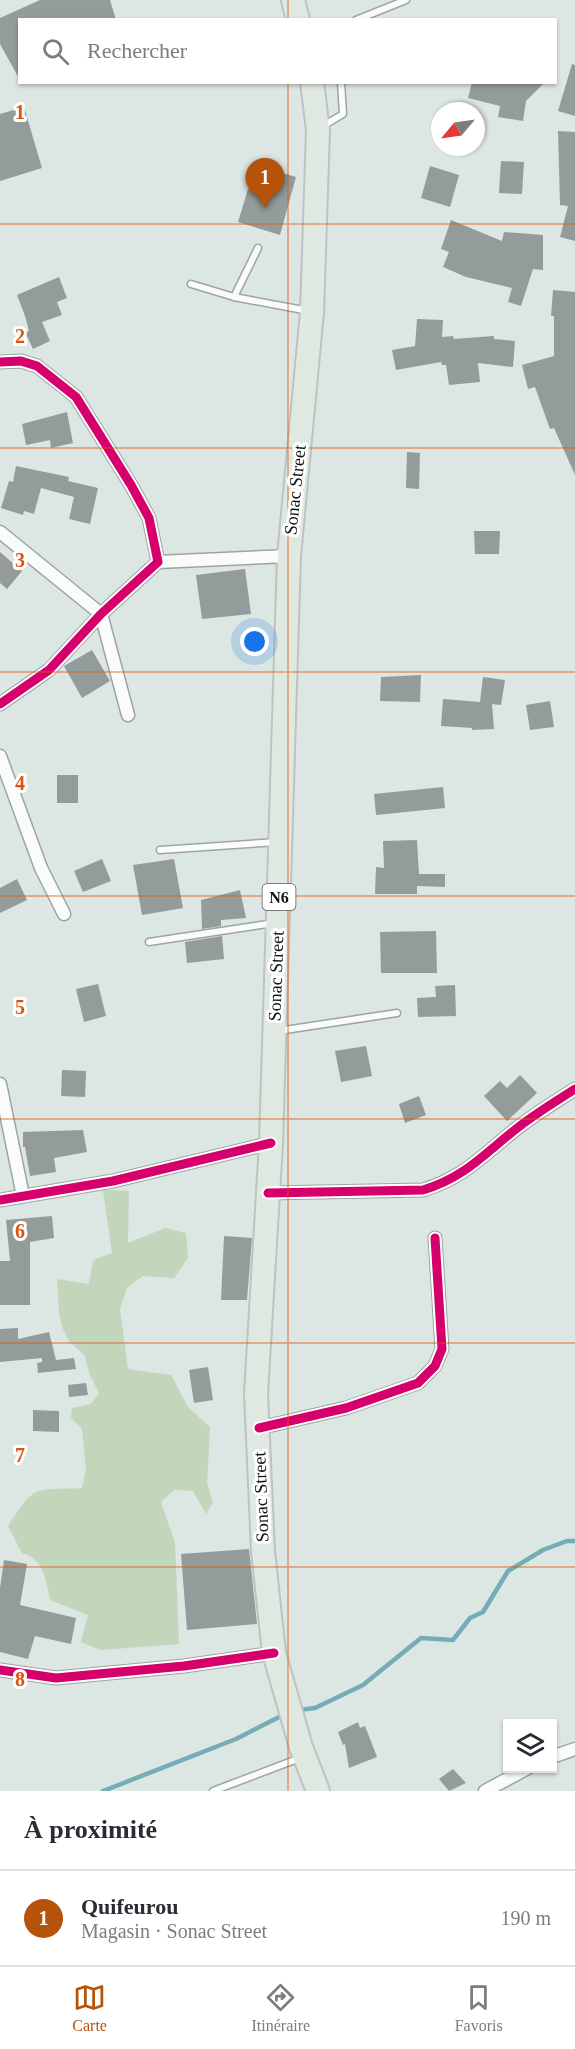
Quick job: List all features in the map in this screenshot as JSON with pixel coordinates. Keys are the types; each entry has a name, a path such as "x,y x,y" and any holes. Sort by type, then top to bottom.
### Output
{"highway":[{"path":"293,0 298,18"},
{"name":"Sonac Street","path":"312,84 318,130 312,312 289,556 271,1143 256,1394 263,1551 274,1653 303,1752 318,1791"}],"street":[{"path":"0,362 21,361 37,366 76,397 132,485 148,518 158,562"},
{"path":"0,532 101,614 128,715"},
{"path":"0,704 49,670 101,614 158,562 289,556"},
{"path":"0,756 41,868 64,914"},
{"path":"0,1084 23,1196"},
{"path":"268,1192 423,1190 446,1184 468,1171 517,1128 575,1089"},
{"path":"0,1200 112,1181 271,1143"},
{"path":"259,1428 346,1408 418,1383 435,1366 442,1349 435,1238"},
{"path":"0,1670 56,1678 184,1666 274,1653"},
{"path":"557,1755 575,1749"},
{"path":"485,1791 519,1773"}],"lane":[{"path":"361,18 406,0"},
{"path":"318,130 343,114 341,84"},
{"path":"234,297 258,248"},
{"path":"191,284 234,297 312,312"},
{"path":"159,850 280,842"},
{"path":"149,942 278,922"},
{"path":"275,1032 397,1013"},
{"path":"213,1791 303,1752"}],"green space":[{"path":"103,1190 129,1191 128,1243 165,1228 186,1233 188,1258 174,1278 143,1276 127,1288 120,1309 128,1369 171,1375 188,1407 210,1427 207,1483 213,1503 206,1514 193,1491 174,1490 161,1502 175,1543 179,1644 101,1650 81,1642 88,1615 50,1600 43,1571 35,1560 22,1553 8,1526 31,1495 45,1490 82,1488 86,1469 82,1429 71,1418 72,1408 91,1404 99,1393 89,1373 85,1356 69,1341 63,1329 59,1313 57,1279 89,1284 93,1260 112,1253"}],"building":[{"path":"40,0 110,0 115,18 18,18 18,76 0,44 0,18"},
{"path":"572,64 575,65 575,116 558,111"},
{"path":"472,84 543,84 526,101 523,121 498,117 500,106 468,98"},
{"path":"24,107 42,168 0,181 0,114"},
{"path":"558,131 575,132 575,241 560,237 568,206 560,205"},
{"path":"501,161 524,162 522,194 499,193"},
{"path":"430,166 459,175 450,207 421,198"},
{"path":"272,170 296,177 280,235 238,222 248,189 265,194"},
{"path":"451,220 502,241 504,232 543,235 543,270 533,269 521,306 508,302 512,288 466,277 443,267 449,252 441,249"},
{"path":"59,277 67,298 57,302 62,315 42,322 50,341 33,349 25,332 29,331 17,295"},
{"path":"553,290 575,292 575,475 554,428 550,429 535,387 528,389 522,365 554,356 554,316 551,316"},
{"path":"417,319 443,320 442,337 453,336 454,339 494,336 494,339 515,341 513,367 478,363 480,382 449,385 446,365 442,365 441,362 396,370 392,350 415,346"},
{"path":"67,412 73,443 51,448 50,440 26,445 22,424"},
{"path":"407,452 420,453 419,489 406,488"},
{"path":"16,466 69,477 68,481 98,488 90,524 69,519 74,497 41,488 34,514 24,511 23,515 1,508 9,481 13,482"},
{"path":"474,531 500,531 499,554 475,554"},
{"path":"0,552 22,571 7,589 0,583"},
{"path":"245,569 251,614 202,619 196,575"},
{"path":"92,650 110,681 82,698 64,666"},
{"path":"421,675 420,702 380,701 381,677"},
{"path":"483,677 505,680 501,705 492,704 494,729 472,730 472,728 441,726 443,699 480,702"},
{"path":"550,701 554,727 530,730 526,705"},
{"path":"57,775 78,775 78,803 57,803"},
{"path":"443,787 445,808 376,815 374,794"},
{"path":"417,840 419,874 445,874 445,887 417,886 417,894 375,894 376,867 384,868 383,841"},
{"path":"102,859 111,881 83,892 74,871"},
{"path":"174,859 183,908 142,915 133,865"},
{"path":"17,879 27,900 0,913 0,888"},
{"path":"240,890 246,918 221,920 221,926 202,929 201,900"},
{"path":"436,931 437,973 381,973 380,932"},
{"path":"222,936 224,959 187,963 185,942"},
{"path":"98,984 106,1016 84,1022 76,989"},
{"path":"455,985 456,1016 418,1017 417,998 436,997 435,986"},
{"path":"366,1046 372,1076 341,1082 335,1051"},
{"path":"62,1070 86,1071 85,1097 61,1096"},
{"path":"520,1075 537,1093 507,1121 484,1096 500,1081 507,1088"},
{"path":"419,1096 426,1115 405,1123 399,1104"},
{"path":"83,1130 87,1152 54,1158 56,1172 30,1176 25,1147 23,1147 23,1132"},
{"path":"52,1216 54,1238 30,1242 30,1305 0,1305 0,1261 10,1261 6,1220"},
{"path":"224,1236 252,1238 247,1300 221,1300"},
{"path":"18,1328 18,1339 49,1332 56,1360 74,1358 76,1369 38,1373 37,1363 42,1362 42,1358 0,1362 0,1329"},
{"path":"208,1367 213,1400 194,1403 189,1370"},
{"path":"86,1383 88,1395 69,1397 68,1385"},
{"path":"33,1410 59,1411 59,1432 33,1431"},
{"path":"249,1549 257,1624 187,1630 181,1554"},
{"path":"4,1560 27,1564 20,1605 76,1618 71,1644 35,1636 28,1659 0,1652 0,1588"},
{"path":"358,1722 360,1728 365,1726 377,1757 349,1768 345,1744 343,1745 338,1732"},
{"path":"453,1769 466,1783 449,1791 439,1779"}],"waterway":[{"path":"299,1710 315,1708 363,1685 421,1638 453,1640 470,1618 483,1612 508,1571 543,1550 567,1541 575,1541"},
{"path":"103,1791 236,1739 285,1714"}],"cycle path":[{"path":"0,362 21,361 37,366 76,397 149,518 158,562 101,614 49,670 0,704"},
{"path":"268,1193 423,1190 462,1172 523,1124 575,1089"},
{"path":"0,1200 113,1181 271,1143"},
{"path":"259,1428 346,1408 418,1383 435,1366 442,1349 435,1238"},
{"path":"0,1670 56,1678 184,1666 274,1653"}],"place":[{"name":"Quifeurou","path":"265,208"}]}
